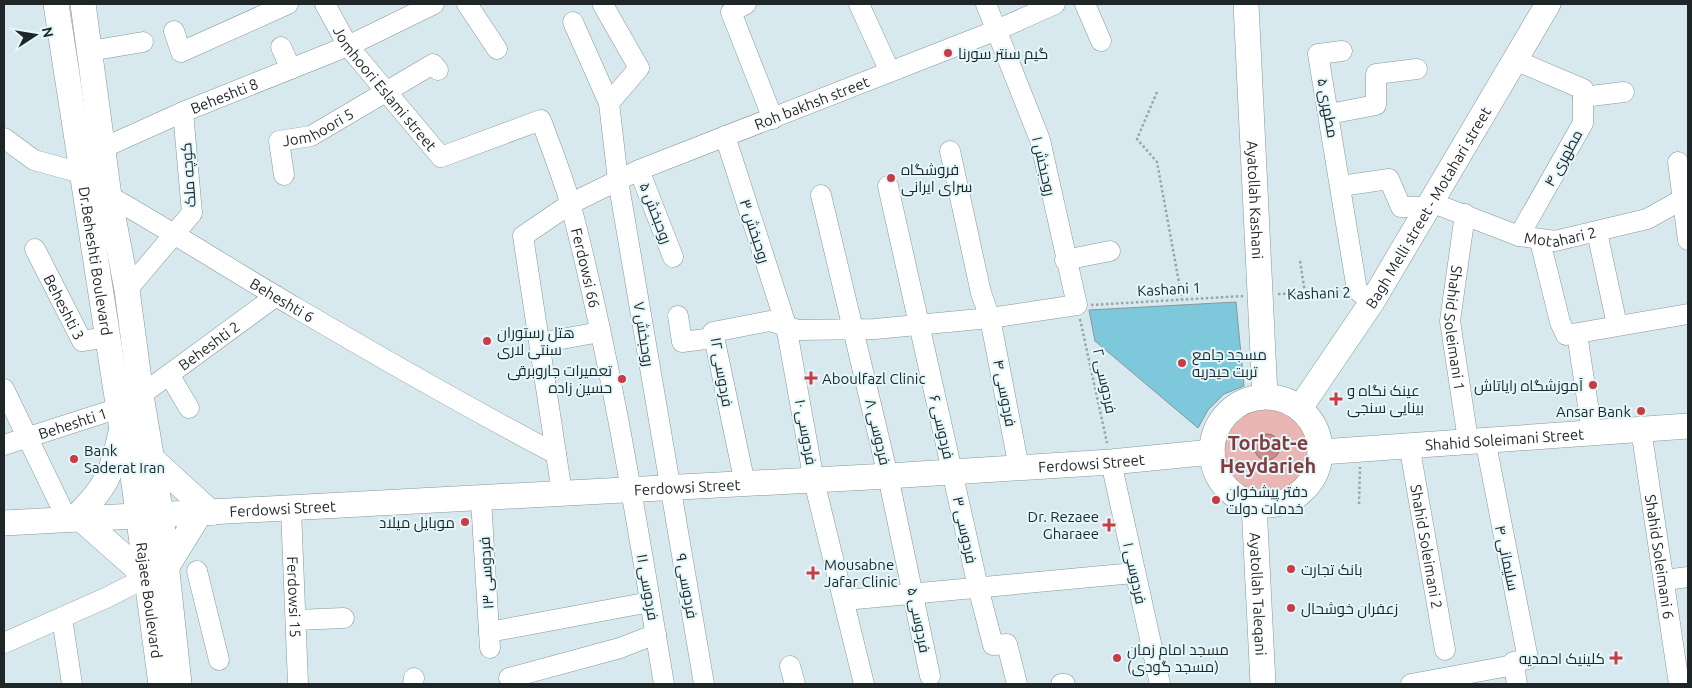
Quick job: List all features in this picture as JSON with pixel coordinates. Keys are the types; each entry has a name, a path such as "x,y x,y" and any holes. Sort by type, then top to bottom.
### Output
{"main road":[{"name":"Dr.Beheshti Boulevard","path":"56,4 108,337 125,408 151,458 150,516"},
{"name":"Dr.Beheshti Boulevard","path":"83,4 109,196 127,290 125,408 129,446 150,516"},
{"name":"Ayatollah Kashani","path":"1246,4 1262,295 1265,396"},
{"name":"Bagh Melli street - Motahari street","path":"1307,400 1365,296 1431,205 1548,4"},
{"path":"1265,371 1276,386 1283,391 1307,400"},
{"path":"1265,396 1290,401 1307,400 1312,420 1319,435 1321,452 1317,472 1306,489 1290,500 1261,505 1240,499 1225,487 1215,470 1212,452 1215,434 1220,421 1229,411 1240,403 1265,396"},
{"path":"125,408 110,472 98,496 74,519 157,573"},
{"name":"Shahid Soleimani Street","path":"1321,452 1409,444 1688,426"},
{"name":"Ferdowsi Street","path":"4,523 888,476 1111,462 1212,452"},
{"path":"151,458 205,513 157,573"},
{"name":"Ayatollah Taleqani","path":"1261,505 1262,684"},
{"name":"Ayatollah Taleqani","path":"1261,505 1276,684"},
{"path":"150,516 157,573 180,684"},
{"name":"Rajaee Boulevard","path":"157,573 162,684"}],"street":[{"path":"174,31 181,52 288,4"},
{"name":"Jomhoori Eslami street","path":"324,4 348,46 441,157 541,120 570,204"},
{"name":"Beheshti 8","path":"103,148 183,112 348,46 434,4"},
{"path":"467,4 497,49"},
{"path":"605,4 603,5 639,68 609,103"},
{"path":"746,4 731,12 773,119"},
{"path":"859,4 890,72"},
{"name":"روحبخش ۱","path":"986,4 1040,140 1065,260 1077,305"},
{"name":"Roh bakhsh street","path":"540,343 524,236 570,204 639,170 997,30 1055,4"},
{"path":"1085,4 1101,41"},
{"name":"روحبخش ۷","path":"573,22 609,103 618,180 670,488"},
{"path":"90,51 143,42"},
{"path":"281,47 291,70"},
{"name":"مطهری ۵","path":"1342,51 1318,54 1341,186 1365,296"},
{"path":"1515,60 1583,89 1583,97 1624,92"},
{"path":"386,92 433,64 438,70"},
{"path":"1329,114 1376,105 1376,74 1417,69"},
{"name":"Jomhoori 5","path":"284,175 279,141 311,136 386,92"},
{"name":"مطهری ۴","path":"1520,236 1583,123 1583,97"},
{"name":"کوچه ملک","path":"127,290 192,213 183,112"},
{"name":"روحبخش ۳","path":"725,136 786,325"},
{"path":"4,138 34,160 81,173"},
{"name":"فردوسی ۴","path":"950,151 981,293 990,318 1019,468"},
{"path":"1678,162 1686,199 1688,240"},
{"name":"روحبخش ۵","path":"639,170 673,257"},
{"path":"1341,186 1389,178 1401,208 1431,205"},
{"name":"فردوسی ۶","path":"888,186 953,472"},
{"name":"فردوسی ۸","path":"821,195 888,476"},
{"name":"Beheshti 6","path":"109,196 459,402 556,454"},
{"name":"Motahari 2","path":"1431,205 1465,214 1520,236 1540,241 1556,241 1647,219 1686,199"},
{"name":"Ferdowsi 66","path":"570,204 600,332 631,490"},
{"name":"Shahid Soleimani 1","path":"1465,214 1450,321 1477,440"},
{"path":"1597,232 1617,325"},
{"path":"1540,241 1560,322 1566,336 1617,325 1688,314"},
{"name":"Beheshti 3","path":"35,249 82,341 108,337"},
{"path":"1065,260 1110,251"},
{"name":"Beheshti 2","path":"125,408 276,296"},
{"path":"786,325 798,330 876,329 990,318 1077,305"},
{"path":"678,316 682,342 714,338"},
{"name":"فردوسی ۱۲","path":"745,484 713,332 770,321 786,325"},
{"name":"فردوسی ۱۰","path":"786,325 814,480 845,600 864,684"},
{"path":"562,493 540,343 600,332"},
{"path":"1577,334 1592,432"},
{"path":"170,376 189,408"},
{"path":"4,389 27,438 74,519"},
{"name":"Beheshti 1","path":"4,445 125,408"},
{"name":"Shahid Soleimani 6","path":"1641,429 1679,684"},
{"name":"سلیمانی ۴","path":"1477,440 1528,659 1513,662 1515,675"},
{"name":"Shahid Soleimani 2","path":"1409,444 1445,650"},
{"name":"فردوسی ۱","path":"1111,462 1160,684"},
{"name":"فردوسی ۳","path":"953,472 978,588 993,646 1007,644 1018,684"},
{"name":"فردوسی ۵","path":"888,476 930,676"},
{"name":"فردوسی ۹","path":"670,488 704,684"},
{"name":"فردوسی ۱۱","path":"631,490 664,684"},
{"name":"فردوسی ۱۳","path":"481,499 490,640 650,602"},
{"name":"Ferdowsi 15","path":"291,509 298,684"},
{"path":"197,571 219,660"},
{"path":"4,643 157,573"},
{"path":"845,600 1134,573"},
{"path":"1665,580 1688,577"},
{"path":"62,618 72,684"},
{"path":"296,620 344,618"},
{"path":"509,678 620,648 656,634"},
{"path":"1411,684 1515,675"},
{"path":"1061,684 1066,684"}],"path":[{"path":"1157,92 1137,140 1157,162 1182,300"},
{"path":"1300,261 1305,293"},
{"name":"Kashani 2","path":"1262,295 1305,293 1365,296"},
{"name":"Kashani 1","path":"1077,305 1262,295"},
{"name":"فردوسی ۲","path":"1077,305 1111,462"},
{"path":"1359,504 1360,448"}],"shaded area":[{"path":"1265,401 1284,405 1299,416 1310,431 1314,450 1310,469 1299,484 1284,495 1265,499 1246,495 1231,484 1220,469 1216,450 1220,431 1231,416 1246,405"},
{"path":"1267,434 1276,438 1280,447 1276,456 1267,460 1258,456 1254,447 1258,438"}],"building":[{"name":"مسجد جامع تربت حیدریه","path":"1236,302 1244,386 1224,394 1208,410 1198,428 1095,341 1089,310"}],"place":[{"name":"گیم سنتر سورنا","path":"948,53"},
{"name":"فروشگاه سرای ایرانی","path":"891,178"},
{"name":"هتل رستوران سنتی لاری","path":"487,341"},
{"name":"مسجد جامع تربت حیدریه","path":"1182,363"},
{"name":"Aboulfazl Clinic","path":"811,378"},
{"name":"تعمیرات جاروبرقی حسین زاده","path":"622,379"},
{"name":"آموزشگاه رایاتاش","path":"1593,385"},
{"name":"عینک نگاه و بینایی سنجی","path":"1336,399"},
{"name":"Ansar Bank","path":"1641,411"},
{"name":"Bank Saderat Iran","path":"74,459"},
{"name":"دفتر پیشخوان خدمات دولت","path":"1216,500"},
{"name":"موبایل میلاد","path":"465,522"},
{"name":"Dr. Rezaee Gharaee","path":"1109,525"},
{"name":"بانک تجارت","path":"1291,569"},
{"name":"Mousabne Jafar Clinic","path":"813,573"},
{"name":"زعفران خوشحال","path":"1291,608"},
{"name":"مسجد امام زمان (مسجد گودی)","path":"1117,658"},
{"name":"کلینیک احمدیه","path":"1616,658"}],"district":[{"name":"Torbat-e Heydarieh","path":"1268,454"}]}
